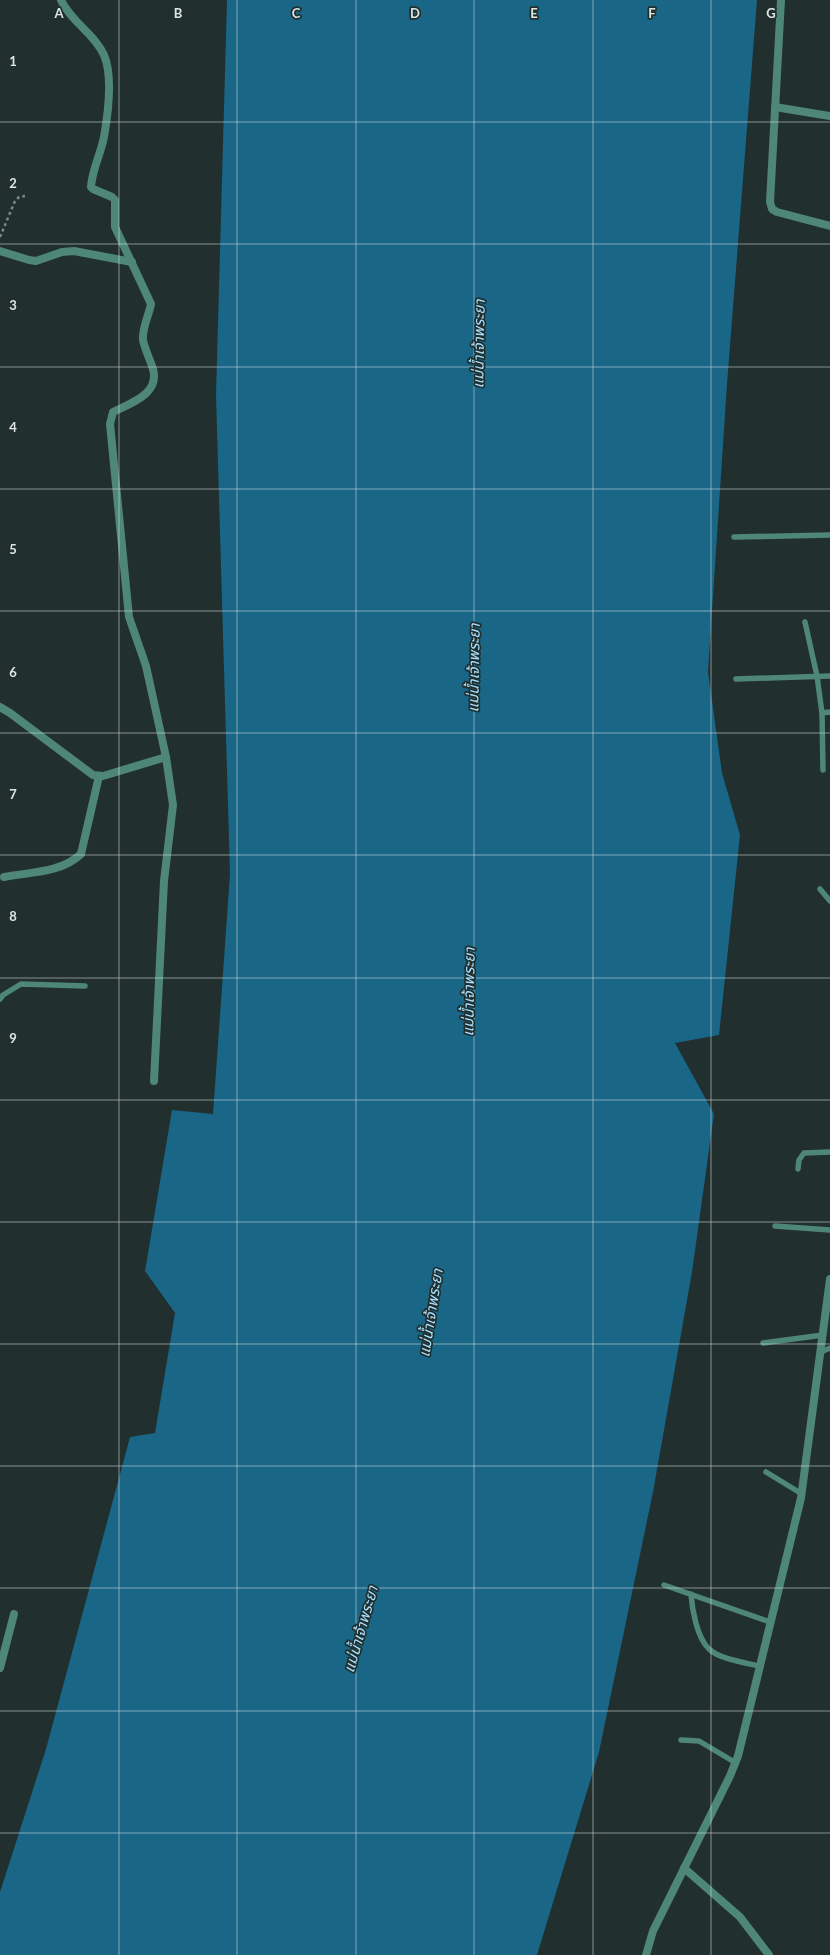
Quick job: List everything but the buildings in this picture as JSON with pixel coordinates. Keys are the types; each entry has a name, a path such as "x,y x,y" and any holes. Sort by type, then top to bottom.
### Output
{"street":[{"path":"61,0 66,11 94,39 104,56 110,85 104,136 92,187 93,190 112,197 115,200 115,227 151,304 144,328 143,339 154,371 153,384 148,394 113,412 110,424 129,617 146,666 166,757 173,805 164,881 154,1081"},
{"path":"781,0 770,202 772,209 777,212 830,226"},
{"path":"775,107 830,116"},
{"path":"0,251 29,260 36,260 62,252 74,251 132,262"},
{"path":"0,707 87,771 98,776 166,757"},
{"path":"4,877 53,869 72,861 81,854 98,776"},
{"path":"646,1955 653,1931 736,1763 770,1622 790,1551 802,1494 821,1352 826,1334 830,1279"},
{"path":"0,1668 14,1614"},
{"path":"684,1868 740,1917 769,1955"}],"lane":[{"path":"734,537 830,535"},
{"path":"805,622 817,676 822,713 823,770"},
{"path":"736,680 830,676"},
{"path":"822,713 830,712"},
{"path":"820,889 830,901"},
{"path":"0,999 3,994 21,984 85,986"},
{"path":"798,1169 798,1163 804,1153 830,1152"},
{"path":"775,1226 830,1230"},
{"path":"763,1343 826,1334"},
{"path":"821,1352 830,1348"},
{"path":"766,1472 802,1494"},
{"path":"664,1584 770,1622"},
{"path":"691,1594 695,1619 703,1642 710,1650 720,1655 760,1666"},
{"path":"681,1740 699,1741 736,1763"}],"path":[{"path":"0,237 15,201 19,197 25,196"}],"water":[{"name":"แม่น้ำเจ้าพระยา","path":"227,0 757,0 727,384 708,672 722,773 740,835 719,1035 675,1043 714,1114 692,1272 653,1492 599,1752 537,1955 0,1955 0,1892 46,1749 130,1437 155,1433 175,1313 145,1271 172,1110 213,1114 230,874 216,395"}]}
